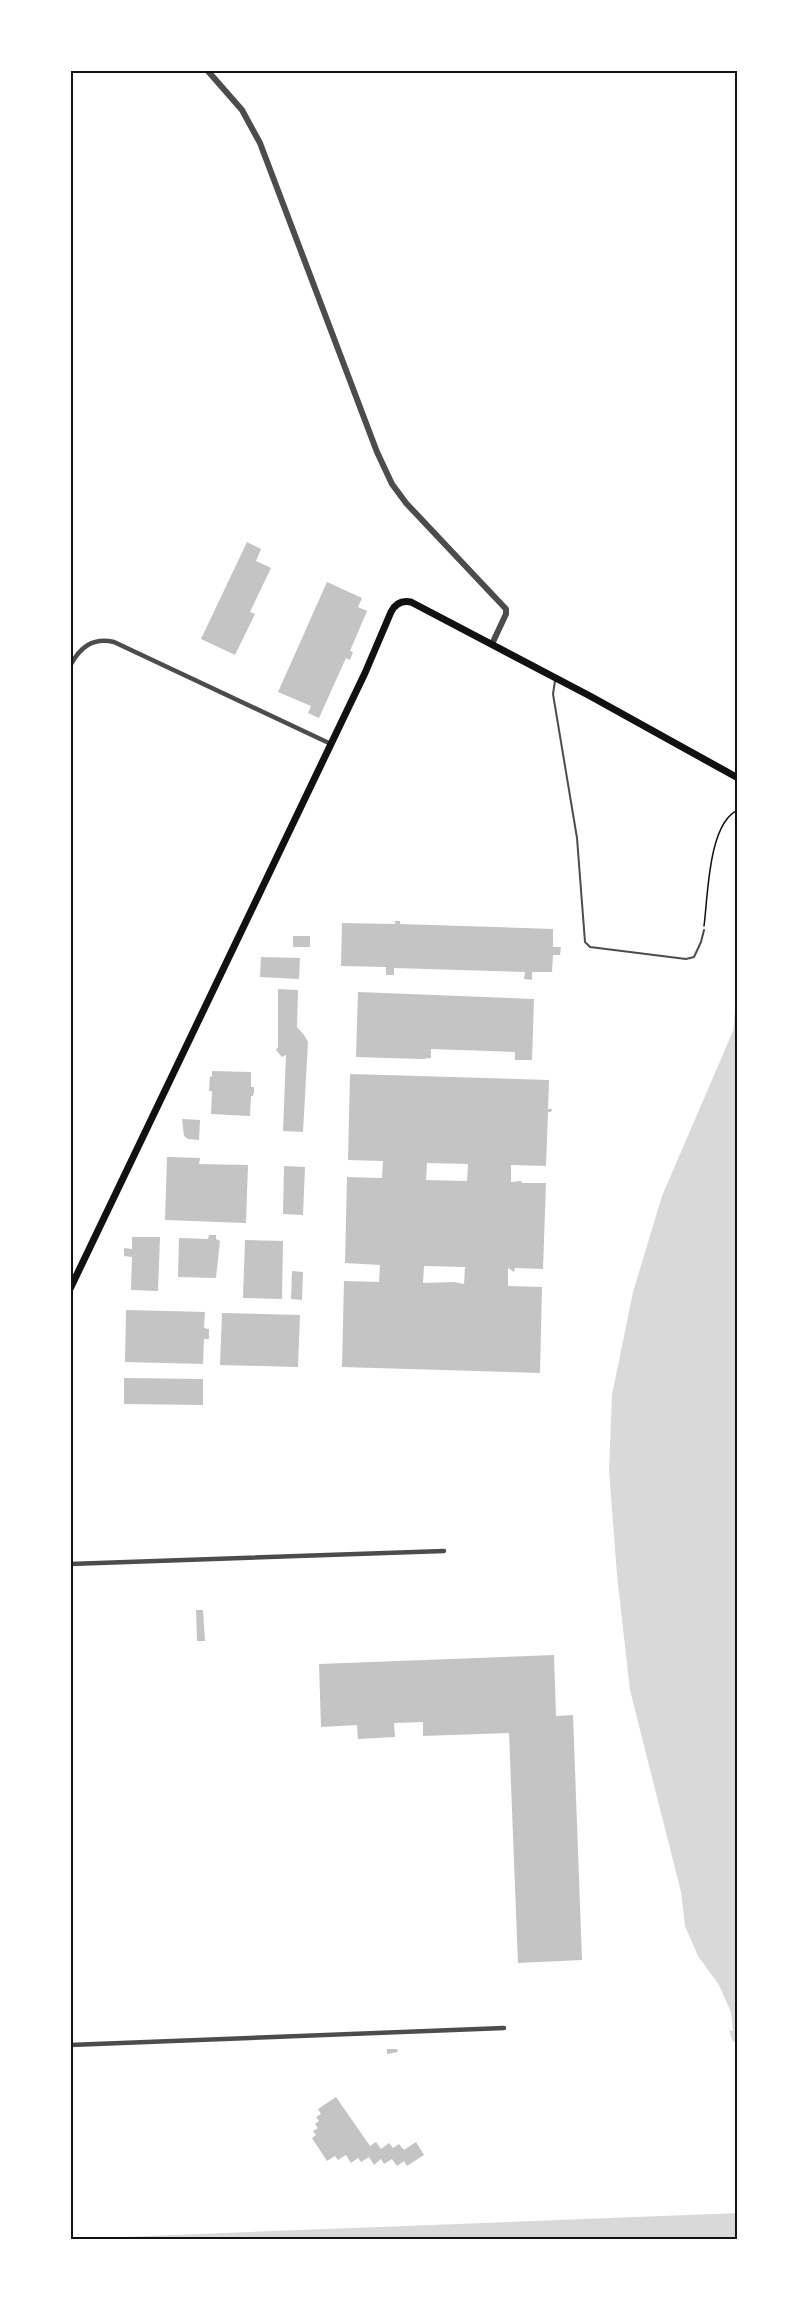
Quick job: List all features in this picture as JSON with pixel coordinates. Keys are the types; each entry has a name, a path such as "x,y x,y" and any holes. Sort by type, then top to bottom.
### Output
{"main road":[{"path":"70,1289 331,744 391,612 399,602 411,602 492,644 738,778"}],"street":[{"path":"207,70 242,110 260,143 377,452 392,484 414,512 506,609 504,620 492,644"},
{"path":"70,666 77,654 88,645 100,640 114,642 331,744"},
{"path":"70,1564 444,1551"},
{"path":"70,2045 504,2028"}],"lane":[{"path":"556,678 553,694 577,838 585,942 590,947 686,959 694,957 702,942 704,930"}],"path":[{"path":"704,930 715,839 725,821 738,810"}],"shaded area":[{"path":"737,1005 737,2046 729,2030 733,2031 731,2012 719,1985 698,1956 685,1926 681,1892 630,1690 617,1575 609,1470 612,1395 633,1292 662,1196 733,1031"},
{"path":"738,2213 737,2240 70,2239 71,2239"}],"building":[{"path":"247,542 261,549 256,561 271,568 250,612 255,614 235,655 201,639"},
{"path":"327,582 362,598 358,607 367,611 350,651 353,652 350,660 346,658 319,718 308,713 311,706 278,692"},
{"path":"395,921 400,921 400,924 553,929 553,947 561,947 560,955 553,955 552,972 532,972 532,980 524,979 525,972 394,968 394,975 386,975 386,967 341,966 342,923 395,924"},
{"path":"293,936 310,936 310,947 293,947"},
{"path":"261,957 300,958 299,979 260,977"},
{"path":"278,989 298,990 297,1027 308,1042 303,1132 283,1131 286,1055 282,1057 276,1050 278,1047"},
{"path":"358,992 534,999 532,1060 515,1060 515,1052 431,1049 431,1058 422,1059 356,1057"},
{"path":"212,1071 251,1072 251,1087 254,1087 254,1092 251,1096 250,1116 211,1114 212,1091 209,1091"},
{"path":"350,1074 549,1080 548,1109 552,1109 548,1112 546,1166 511,1165 511,1182 546,1183 543,1269 515,1268 514,1272 508,1268 508,1286 542,1287 540,1373 342,1367 344,1281 379,1282 380,1265 345,1263 347,1177 382,1178 383,1161 348,1160","holes":["427,1163 468,1164 467,1181 426,1180","424,1266 465,1267 464,1284 423,1283"]},
{"path":"182,1119 200,1120 199,1140 188,1139 184,1136"},
{"path":"167,1157 200,1158 199,1164 248,1165 246,1223 165,1220"},
{"path":"284,1166 305,1167 303,1215 283,1214"},
{"path":"209,1235 216,1235 216,1239 220,1241 216,1278 178,1277 179,1238 208,1239"},
{"path":"132,1237 160,1237 158,1291 131,1290 132,1257 124,1256 124,1248 132,1249"},
{"path":"245,1240 283,1241 282,1299 243,1298"},
{"path":"292,1271 303,1272 302,1300 291,1299"},
{"path":"126,1310 205,1312 204,1328 209,1329 209,1339 204,1339 203,1364 125,1362"},
{"path":"222,1313 300,1315 298,1367 220,1365"},
{"path":"124,1378 203,1379 203,1405 124,1404"},
{"path":"196,1610 203,1610 205,1641 197,1641"},
{"path":"554,1655 556,1716 573,1715 582,1960 518,1963 509,1733 423,1736 423,1722 394,1723 395,1737 358,1739 357,1725 321,1727 319,1664"},
{"path":"387,2049 397,2049 398,2052 387,2054"},
{"path":"336,2097 370,2146 376,2142 381,2149 389,2143 393,2148 399,2144 404,2150 416,2142 424,2155 407,2166 404,2161 397,2166 392,2159 384,2164 381,2159 374,2165 369,2157 361,2162 358,2158 351,2163 346,2155 338,2160 335,2156 327,2161 312,2138 316,2135 313,2131 318,2128 315,2124 319,2121 316,2117 321,2114 318,2109"}]}
